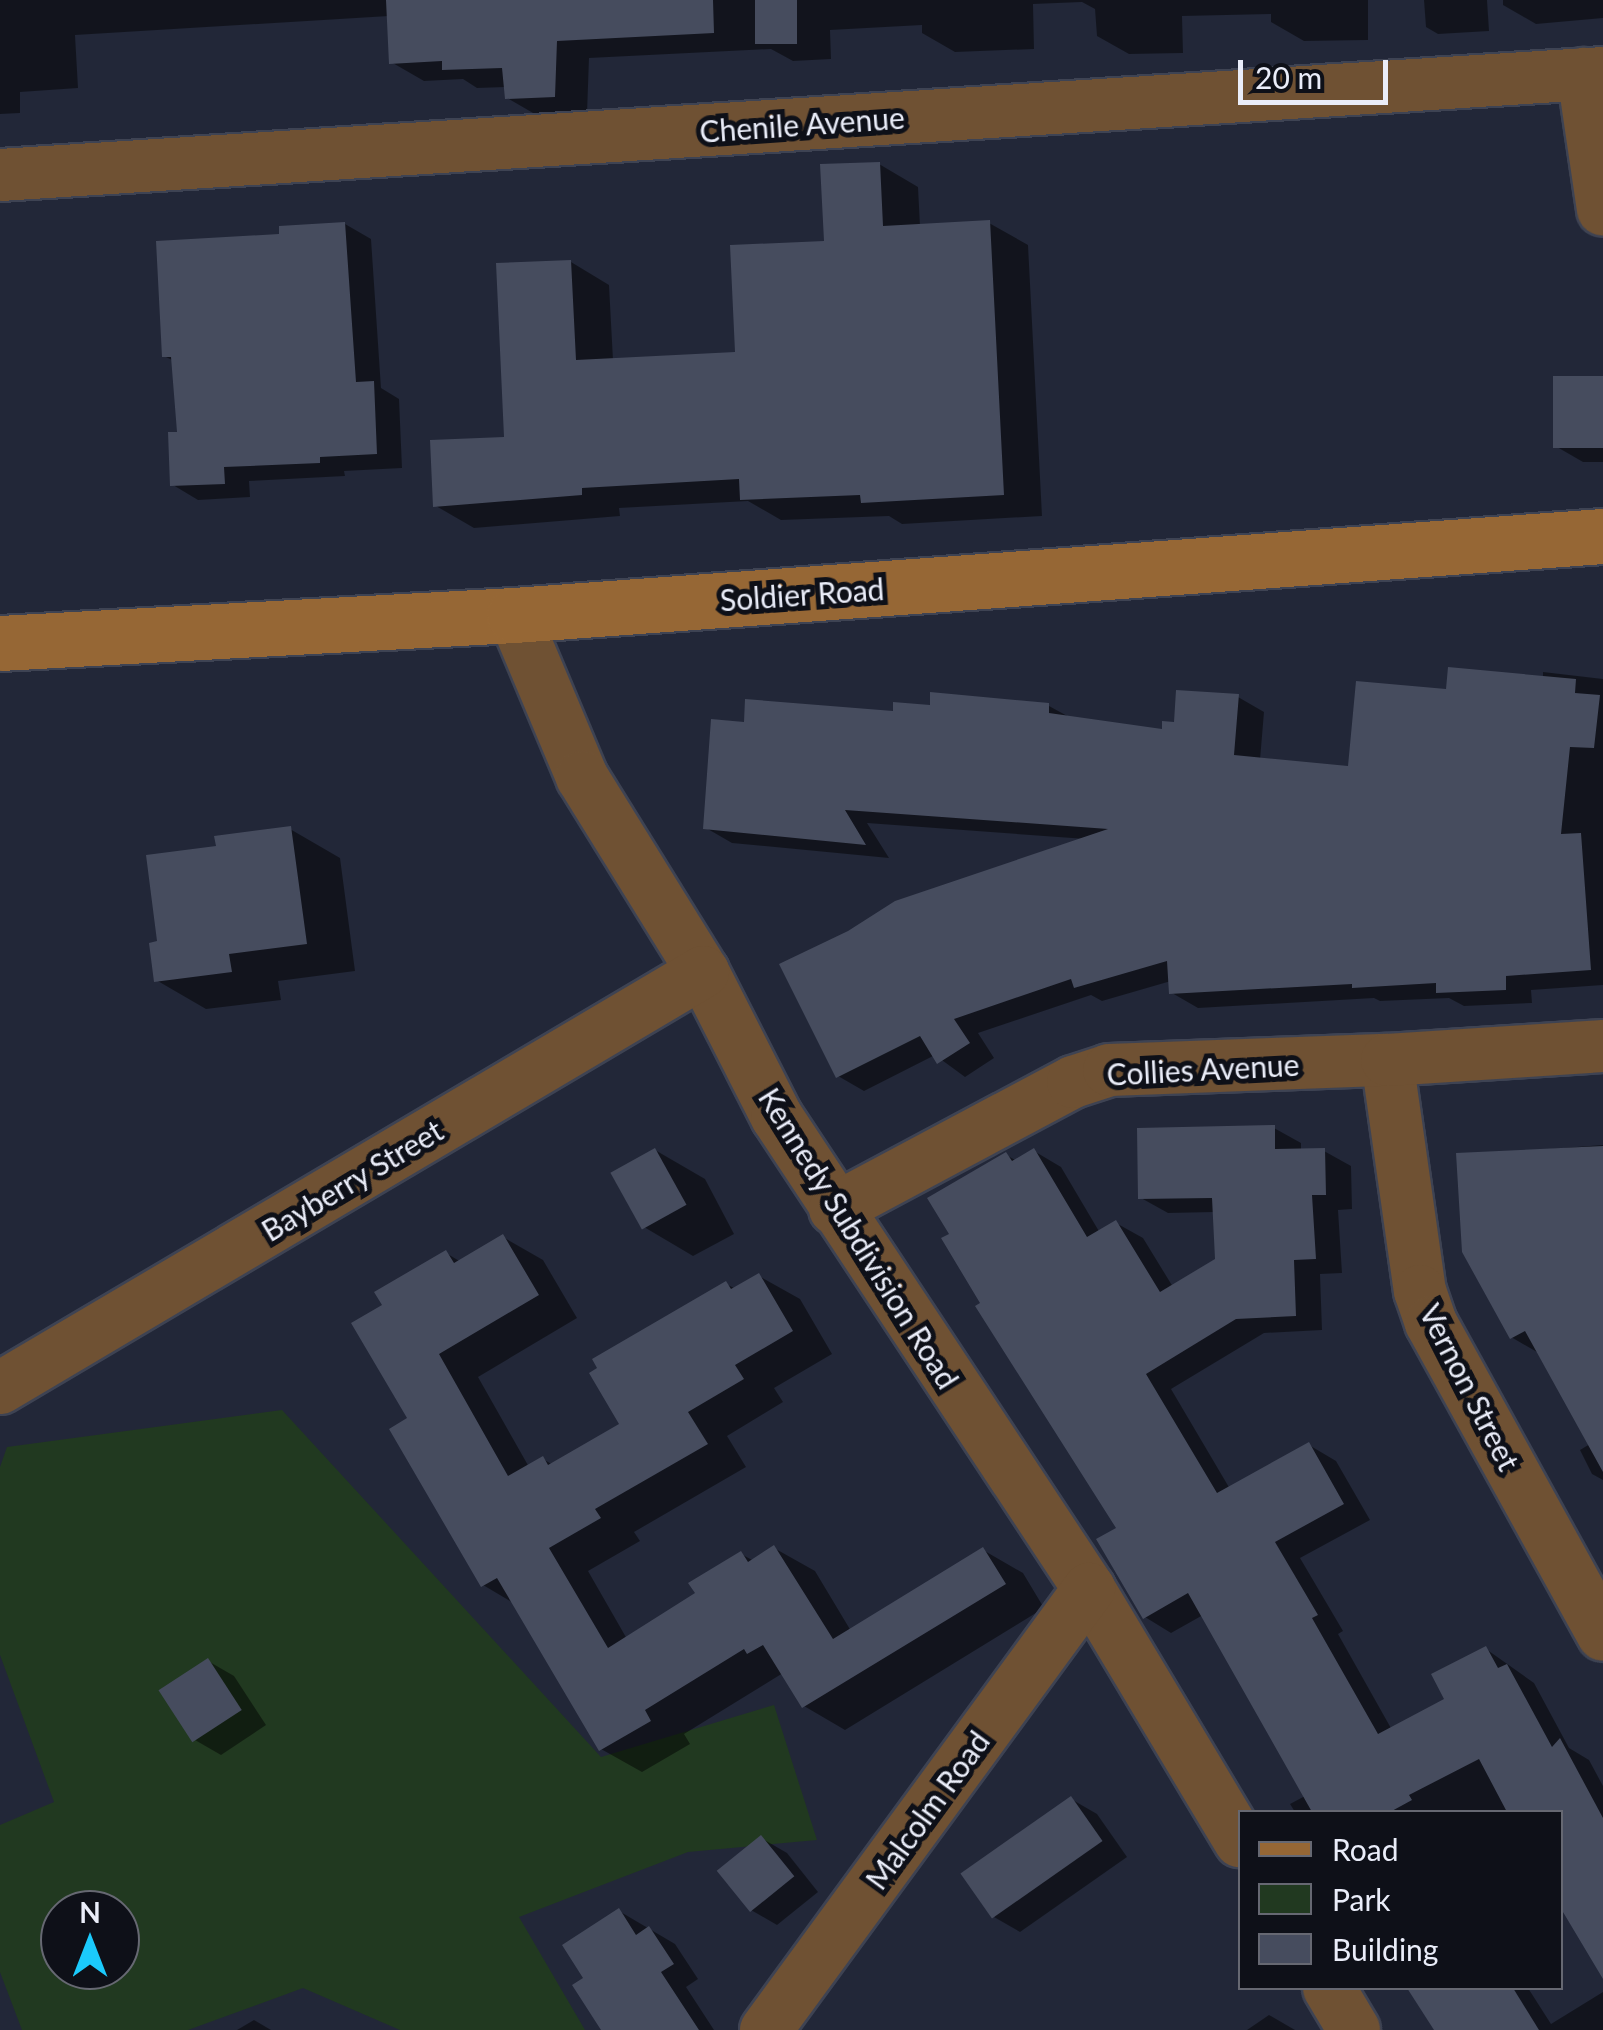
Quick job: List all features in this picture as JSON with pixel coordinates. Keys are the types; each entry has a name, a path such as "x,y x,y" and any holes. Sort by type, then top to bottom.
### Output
{"main road":[{"name":"Soldier Road","path":"0,643 514,615 1603,536"}],"street":[{"name":"Chenile Avenue","path":"0,174 1593,74"},
{"path":"1593,74 1603,210"},
{"name":"Kennedy Subdivision Road","path":"514,615 582,776 703,972 778,1117 835,1209 1089,1589 1238,1838"},
{"name":"Bayberry Street","path":"0,1388 703,972"},
{"name":"Collies Avenue","path":"835,1209 1091,1074 1128,1068 1388,1060 1603,1046"},
{"name":"Vernon Street","path":"1388,1060 1420,1291 1431,1323 1603,1635"},
{"name":"Malcolm Road","path":"766,2030 1089,1589"},
{"path":"1330,1990 1354,2030"}],"green space":[{"path":"282,1410 601,1757 774,1705 817,1840 688,1852 519,1917 585,2030 400,2030 303,1988 188,2030 22,2030 0,1972 0,1825 54,1802 0,1655 0,1467 7,1447"}],"building":[{"path":"386,0 713,0 714,33 557,41 555,97 505,99 502,68 442,70 442,61 389,64"},
{"path":"755,0 797,0 797,44 755,44"},
{"path":"880,162 883,226 990,220 1004,495 861,503 860,495 740,500 739,479 582,488 582,495 433,507 430,440 504,437 496,263 571,260 576,360 735,352 730,245 824,241 820,164"},
{"path":"345,222 356,382 374,381 377,454 320,457 320,463 224,467 225,484 170,486 168,432 177,432 171,357 162,357 156,241 279,234 279,226"},
{"path":"1553,376 1603,376 1603,448 1553,448"},
{"path":"1448,667 1576,679 1575,693 1600,695 1594,748 1570,747 1561,834 1581,833 1591,970 1506,976 1506,990 1436,993 1436,983 1169,994 1167,961 1074,988 1071,979 954,1019 970,1043 937,1064 920,1036 836,1078 779,964 848,931 895,901 1108,829 845,810 866,845 703,829 711,719 744,722 745,699 893,711 893,702 930,705 930,692 1049,703 1049,713 1162,729 1162,721 1174,722 1176,690 1239,694 1234,755 1348,766 1356,681 1446,689"},
{"path":"291,826 307,944 229,954 232,972 154,982 149,943 157,941 146,855 216,846 214,836"},
{"path":"1275,1125 1275,1149 1325,1148 1326,1195 1312,1195 1316,1259 1294,1260 1296,1316 1236,1319 1146,1374 1217,1493 1309,1442 1344,1504 1275,1542 1318,1615 1312,1618 1378,1734 1444,1699 1431,1674 1486,1646 1498,1668 1507,1664 1552,1747 1560,1738 1603,1818 1603,1979 1563,1912 1563,1810 1506,1810 1479,1759 1409,1795 1412,1800 1394,1810 1311,1810 1188,1593 1143,1619 1096,1539 1116,1528 975,1306 980,1303 941,1238 949,1234 927,1198 1006,1152 1012,1161 1034,1148 1087,1237 1116,1220 1160,1292 1215,1259 1212,1198 1138,1199 1137,1128"},
{"path":"1603,1146 1603,1472 1525,1331 1510,1339 1462,1252 1456,1153"},
{"path":"655,1148 687,1205 642,1230 610,1173"},
{"path":"503,1234 539,1295 439,1354 508,1476 543,1456 548,1465 619,1424 589,1373 597,1368 592,1359 726,1281 731,1289 759,1273 793,1331 735,1365 744,1379 688,1412 708,1444 595,1509 601,1518 549,1548 608,1648 695,1593 688,1583 741,1551 748,1562 774,1545 833,1639 983,1547 1006,1584 802,1708 763,1645 747,1654 744,1649 645,1710 651,1721 599,1751 497,1578 481,1587 389,1429 407,1418 351,1323 382,1305 374,1292 446,1250 454,1263"},
{"path":"208,1658 242,1710 192,1742 159,1690"},
{"path":"1071,1796 1103,1841 992,1918 960,1873"},
{"path":"761,1835 794,1876 750,1912 717,1871"},
{"path":"619,1908 636,1935 649,1926 674,1964 661,1972 699,2030 601,2030 572,1985 583,1978 562,1945"},
{"path":"1408,1990 1514,1990 1539,2030 1434,2030"}]}
